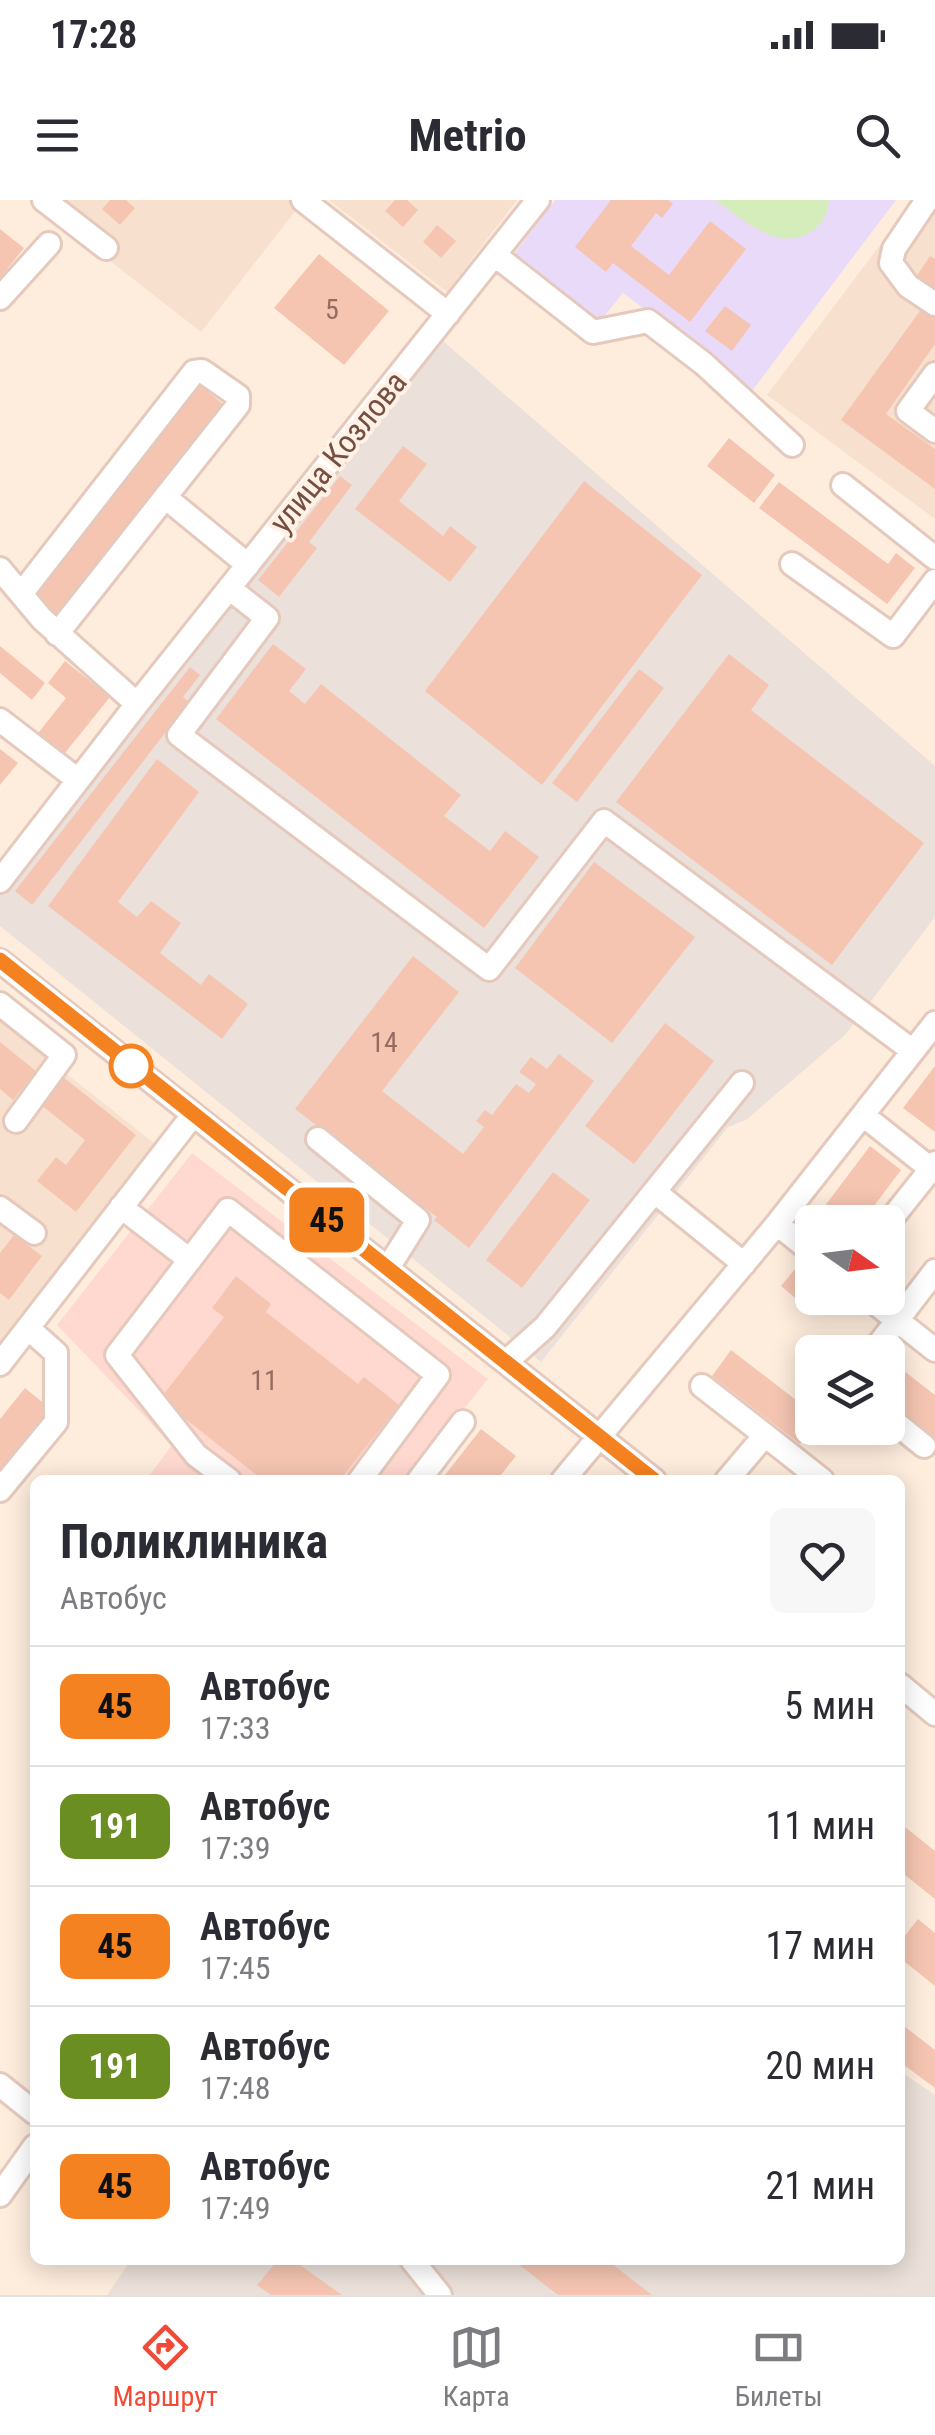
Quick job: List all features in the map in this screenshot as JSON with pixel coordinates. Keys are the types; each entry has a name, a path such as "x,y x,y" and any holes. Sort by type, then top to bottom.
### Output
{"street":[{"path":"44,200 106,248"},
{"path":"303,200 448,314"},
{"name":"улица Козлова","path":"0,881 136,704 538,200"},
{"path":"927,200 894,249 891,263 908,286 935,304"},
{"path":"0,298 50,244"},
{"path":"495,255 593,332 648,320 704,364 792,445"},
{"path":"21,594 194,372 202,371 238,396 238,405 57,634"},
{"path":"935,374 908,411 935,430"},
{"path":"842,485 935,558"},
{"path":"165,497 248,565"},
{"path":"792,564 892,636 935,582"},
{"path":"0,570 57,634 136,704"},
{"path":"229,588 267,618 179,735 489,969 604,822 913,1051"},
{"path":"0,720 78,780"},
{"path":"0,960 648,1475"},
{"path":"0,1004 64,1055 16,1121"},
{"path":"566,1475 777,1224 935,1023"},
{"path":"507,1361 545,1327 742,1083"},
{"path":"0,1364 192,1115"},
{"path":"862,1115 933,1166 902,1205"},
{"path":"318,1139 418,1220 388,1268"},
{"path":"655,1192 744,1264"},
{"path":"121,1207 190,1260"},
{"path":"0,1208 34,1233"},
{"path":"222,1475 196,1455 117,1354 228,1210 438,1375 367,1475"},
{"path":"777,1224 795,1238"},
{"path":"885,1335 935,1271"},
{"path":"891,1315 935,1350"},
{"path":"0,1490 56,1422 56,1353 28,1328"},
{"path":"702,1386 816,1475"},
{"path":"423,1475 462,1422"},
{"path":"905,1431 924,1446"},
{"path":"731,1475 765,1435"},
{"path":"905,1698 935,1714"},
{"path":"0,2086 30,2109"},
{"path":"0,2196 30,2153"},
{"path":"416,2265 440,2295"}],"shaded area":[{"path":"32,200 304,200 201,332"},
{"path":"329,200 517,200 447,292"},
{"path":"555,200 896,200 752,391 623,293 598,324 511,258"},
{"path":"914,200 935,200 935,519 767,395"},
{"path":"443,341 935,766 935,917 846,1034 746,1120 728,1127 541,1362 0,926 0,893"},
{"path":"0,1021 155,1144 0,1347"},
{"path":"192,1153 488,1379 410,1475 150,1475 172,1445 57,1325"},
{"path":"905,2074 935,2095 935,2295 107,2295 128,2265 905,2265"}],"green space":[{"path":"715,200 829,200 826,215 817,227 796,238 784,238 759,230"}],"building":[{"path":"110,200 126,200 135,208 120,225 102,209"},
{"path":"395,200 407,200 418,210 403,227 385,211"},
{"path":"611,200 668,200 673,204 662,218 656,213 631,246 669,275 710,221 746,249 690,322 613,263 606,272 575,247"},
{"path":"437,225 456,241 441,258 423,242"},
{"path":"0,229 24,248 0,278"},
{"path":"319,254 389,311 344,365 274,308"},
{"path":"930,256 935,259 935,295 914,280"},
{"path":"725,306 751,325 732,351 705,331"},
{"path":"922,308 935,317 935,344 886,414 935,449 935,489 841,420"},
{"path":"199,385 223,404 55,616 31,595"},
{"path":"729,438 775,475 754,503 707,466"},
{"path":"403,446 427,464 399,501 443,536 450,526 477,547 450,582 355,509"},
{"path":"340,476 352,485 309,542 317,548 279,597 258,580"},
{"path":"584,481 702,575 542,785 425,691"},
{"path":"779,482 888,564 896,553 915,568 887,604 759,508"},
{"path":"273,644 306,669 289,691 305,704 321,684 461,795 444,816 490,851 505,831 539,857 484,928 216,719"},
{"path":"0,646 45,683 32,700 0,673"},
{"path":"729,654 769,685 751,710 924,843 832,965 616,802"},
{"path":"65,661 110,697 61,758 35,737 66,698 48,683"},
{"path":"190,667 200,675 183,697 189,702 32,905 15,891"},
{"path":"639,669 664,688 577,802 552,783"},
{"path":"0,749 18,763 0,785"},
{"path":"157,759 199,792 118,902 137,917 151,901 181,923 160,953 201,985 209,974 248,1004 222,1039 48,906"},
{"path":"594,862 695,937 612,1043 515,968"},
{"path":"413,956 459,992 382,1091 463,1154 484,1127 476,1121 485,1110 492,1115 516,1084 529,1093 536,1084 519,1072 531,1057 547,1069 559,1054 594,1081 469,1248 434,1220 437,1217 295,1109"},
{"path":"665,1023 714,1061 634,1164 585,1126"},
{"path":"0,1042 36,1071 13,1100 0,1089"},
{"path":"935,1066 935,1132 903,1108"},
{"path":"63,1077 136,1135 76,1212 37,1181 56,1157 66,1165 85,1140 41,1105"},
{"path":"870,1146 901,1170 875,1205 826,1205"},
{"path":"553,1172 590,1200 522,1288 486,1260"},
{"path":"14,1235 42,1256 9,1300 0,1293 0,1253"},
{"path":"795,1269 795,1298 781,1286"},
{"path":"236,1276 271,1304 266,1312 358,1384 364,1377 399,1405 344,1475 257,1475 160,1399 224,1317 212,1308"},
{"path":"731,1350 795,1399 795,1440 712,1376"},
{"path":"905,1372 935,1395 935,1441 905,1418"},
{"path":"25,1388 52,1410 0,1475 0,1419"},
{"path":"481,1429 516,1456 501,1475 445,1475"},
{"path":"905,1827 935,1851 935,1899 905,1875"},
{"path":"918,1919 935,1933 935,1986 905,1962 905,1936"},
{"path":"905,2027 935,2050 935,2088 905,2066"},
{"path":"274,2265 300,2265 342,2295 271,2295 257,2285"},
{"path":"519,2265 613,2265 652,2295 558,2295"}],"bus line":[{"name":"45","path":"0,960 648,1475"}]}
